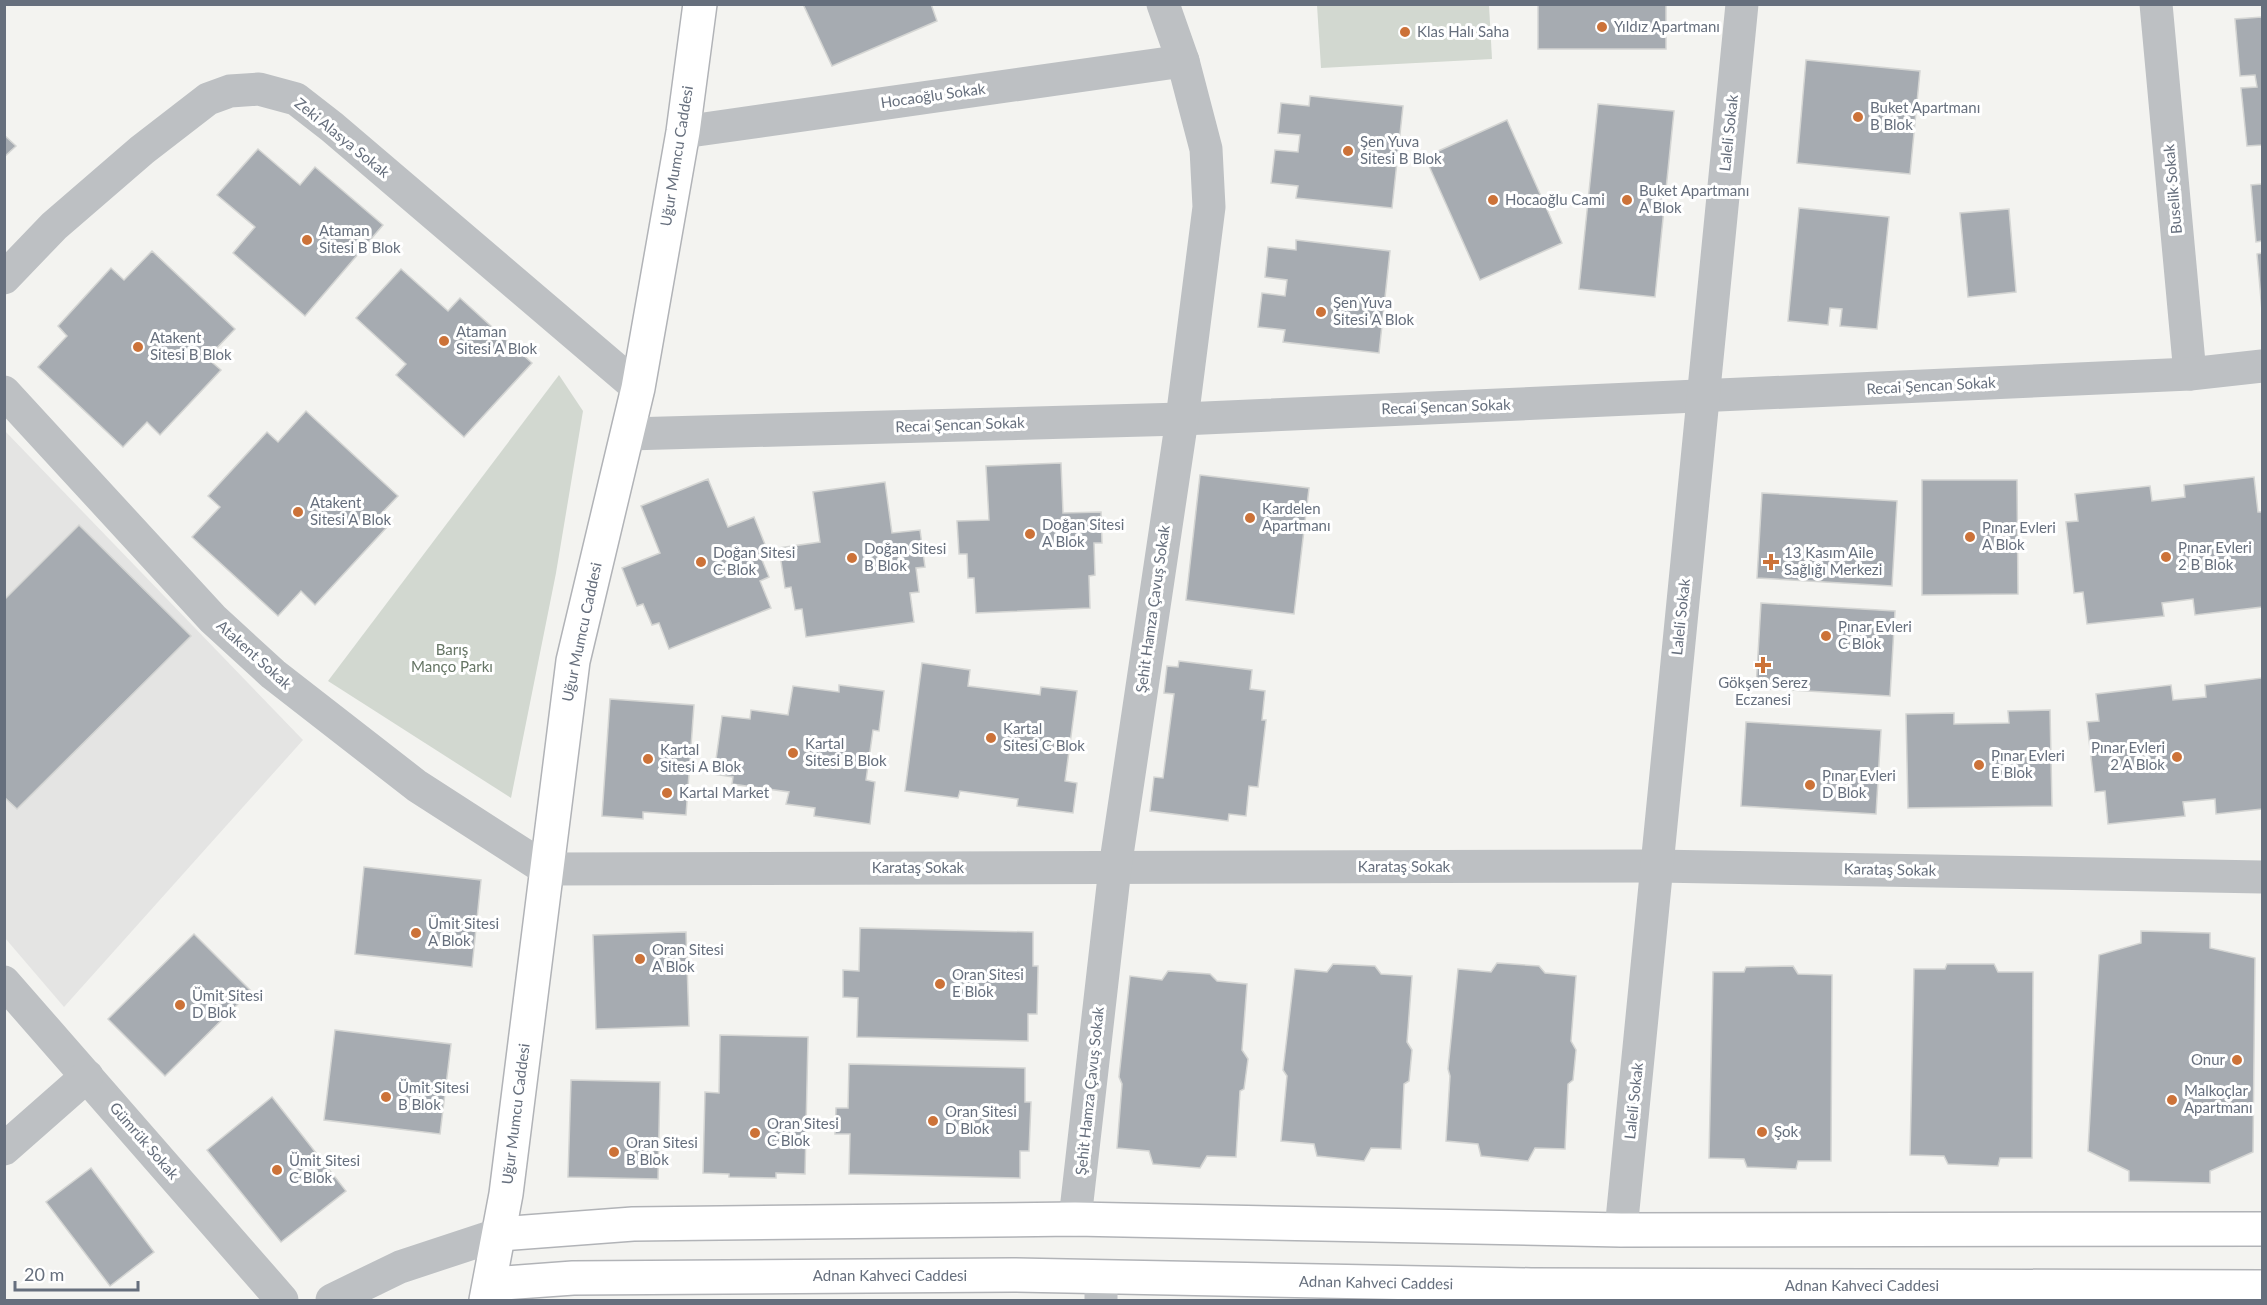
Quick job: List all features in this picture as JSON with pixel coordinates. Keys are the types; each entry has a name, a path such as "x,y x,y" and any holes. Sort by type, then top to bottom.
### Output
{"main road":[{"name":"Uğur Mumcu Caddesi","path":"488,1292 500,1234 573,662 638,388 683,132 700,4"},
{"path":"500,1234 633,1224 1075,1219 1622,1230 2262,1229"},
{"name":"Adnan Kahveci Caddesi","path":"488,1292 573,1278 1001,1275 1101,1289 1531,1293 2096,1294 2262,1287"}],"street":[{"name":"Şehit Hamza Çavuş Sokak","path":"1075,1219 1115,868 1182,418 1209,207 1206,149 1183,61 1163,4"},
{"name":"Laleli Sokak","path":"1622,1230 1742,4"},
{"name":"Buselik Sokak","path":"2156,4 2190,374"},
{"name":"Hocaoğlu Sokak","path":"683,132 1183,61"},
{"name":"Zeki Alasya Sokak","path":"4,278 54,226 142,150 208,99 230,90 259,88 296,99 332,126 638,388"},
{"name":"Recai Şencan Sokak","path":"628,434 1182,418 1703,397 2190,374 2262,366"},
{"name":"Atakent Sokak","path":"4,392 213,619 273,674 417,786 546,868"},
{"name":"Karataş Sokak","path":"546,868 1657,867 2262,877"},
{"name":"Gümrük Sokak","path":"4,982 282,1300"},
{"path":"4,1149 87,1076"},
{"path":"332,1300 400,1267 500,1234"}],"shaded area":[{"path":"4,430 303,740 64,1007 5,938"}],"green space":[{"name":"Klas Halı Saha","path":"1317,5 1489,5 1492,59 1321,68"},
{"name":"Barış Manço Parkı","path":"559,375 583,411 556,573 511,798 328,681"}],"building":[{"path":"803,4 931,4 937,21 832,66"},
{"name":"Yıldız Apartmanı","path":"1538,4 1666,4 1666,49 1538,49"},
{"path":"2262,17 2262,145 2247,146 2241,88 2257,87 2255,75 2240,76 2235,19"},
{"name":"Buket Apartmanı B Blok","path":"1806,60 1920,71 1910,174 1797,163"},
{"name":"Şen Yuva Sitesi B Blok","path":"1310,96 1403,106 1392,208 1296,198 1298,186 1271,183 1275,150 1298,152 1300,135 1278,133 1281,103 1309,106"},
{"name":"Buket Apartmanı A Blok","path":"1598,104 1674,111 1655,297 1579,289"},
{"name":"Hocaoğlu Cami","path":"1507,120 1562,243 1480,280 1425,157"},
{"path":"4,135 16,146 4,157"},
{"name":"Ataman Sitesi B Blok","path":"258,149 300,185 315,167 383,225 305,316 233,253 255,227 217,195"},
{"path":"2262,184 2262,241 2256,242 2251,185"},
{"path":"1799,208 1889,217 1877,329 1840,326 1842,309 1830,308 1828,325 1788,321"},
{"path":"2009,209 2016,292 1968,297 1960,213"},
{"name":"Şen Yuva Sitesi A Blok","path":"1296,240 1390,251 1379,353 1283,342 1285,330 1258,327 1262,293 1285,296 1287,280 1265,277 1268,247 1296,250"},
{"name":"Atakent Sitesi B Blok","path":"152,251 235,329 207,358 221,370 160,435 147,422 123,447 38,367 67,336 58,326 111,268 124,280"},
{"path":"2262,253 2262,311 2257,254"},
{"name":"Ataman Sitesi A Blok","path":"401,269 448,311 460,298 532,363 464,437 396,375 406,364 356,318"},
{"name":"Atakent Sitesi A Blok","path":"306,411 398,496 377,518 387,527 315,605 301,591 278,616 192,537 220,507 208,496 267,432 278,442"},
{"name":"Doğan Sitesi A Blok","path":"1061,463 1063,513 1101,512 1102,543 1094,543 1095,575 1089,576 1090,608 976,613 974,578 968,578 967,554 959,554 957,521 989,520 986,466"},
{"name":"Kardelen Apartmanı","path":"1200,475 1309,488 1294,614 1186,600"},
{"name":"Pınar Evleri 2 B Blok","path":"2254,477 2258,512 2262,512 2262,607 2195,615 2193,599 2162,603 2164,616 2087,624 2083,592 2074,593 2066,522 2078,521 2075,494 2150,486 2152,501 2185,497 2184,485"},
{"name":"Doğan Sitesi C Blok","path":"708,479 728,527 754,517 768,552 760,555 769,577 760,581 771,608 669,649 659,623 652,625 643,604 637,606 622,568 660,553 641,506"},
{"name":"Pınar Evleri A Blok","path":"1922,480 2017,480 2018,594 1922,595"},
{"name":"Doğan Sitesi B Blok","path":"885,482 892,533 920,530 925,567 916,568 919,592 910,593 914,622 806,637 802,609 795,610 791,587 785,588 779,548 820,542 813,492"},
{"path":"1762,493 1897,501 1892,586 1757,578"},
{"path":"79,525 191,636 17,809 4,797 4,600"},
{"name":"Pınar Evleri C Blok","path":"1761,603 1895,611 1890,696 1756,688"},
{"path":"1179,661 1252,670 1250,689 1265,691 1262,720 1266,720 1258,787 1249,786 1246,816 1229,814 1228,821 1150,811 1154,777 1163,778 1174,694 1164,693 1167,666 1178,667"},
{"name":"Kartal Sitesi C Blok","path":"922,663 970,670 968,686 1040,695 1041,687 1077,691 1065,781 1077,783 1073,813 1017,806 1018,799 960,791 958,798 905,791"},
{"name":"Pınar Evleri 2 A Blok","path":"2262,678 2262,809 2216,814 2215,799 2183,802 2185,816 2108,824 2105,791 2095,792 2087,722 2099,721 2096,694 2171,685 2173,700 2206,697 2205,685"},
{"name":"Kartal Sitesi B Blok","path":"839,685 884,691 879,731 873,730 866,780 875,782 870,824 814,816 815,808 786,804 789,792 732,784 733,777 714,774 722,716 750,719 751,710 788,715 793,686 839,692"},
{"name":"Kartal Sitesi A Blok","path":"610,699 694,705 686,815 643,812 643,819 602,816"},
{"name":"Pınar Evleri E Blok","path":"2050,710 2052,806 1908,808 1906,714 1954,713 1954,724 2009,723 2008,711"},
{"name":"Pınar Evleri D Blok","path":"1746,722 1881,730 1876,814 1741,806"},
{"name":"Ümit Sitesi A Blok","path":"364,867 481,880 472,967 355,954"},
{"name":"Oran Sitesi E Blok","path":"860,928 1033,932 1033,966 1038,966 1037,1014 1028,1014 1028,1041 857,1037 858,998 843,997 843,970 859,971"},
{"name":"Malkoçlar Apartmanı","path":"2141,931 2210,933 2210,948 2255,958 2253,1152 2210,1171 2210,1183 2129,1181 2129,1171 2088,1151 2099,955 2141,943"},
{"name":"Oran Sitesi A Blok","path":"686,932 689,1026 596,1029 593,935"},
{"name":"Ümit Sitesi D Blok","path":"194,934 251,991 165,1076 108,1019"},
{"path":"1497,963 1539,966 1545,973 1576,976 1571,1041 1576,1050 1573,1080 1568,1084 1565,1149 1535,1148 1528,1161 1481,1156 1478,1144 1446,1141 1450,1076 1448,1069 1458,969 1491,972"},
{"path":"1333,964 1375,966 1381,974 1412,976 1407,1042 1412,1050 1409,1081 1404,1084 1401,1149 1371,1148 1364,1161 1317,1156 1314,1144 1281,1141 1287,1076 1283,1070 1295,969 1327,972"},
{"path":"1947,964 1994,964 1998,972 2033,972 2032,1158 2000,1158 1998,1166 1948,1164 1944,1156 1910,1155 1914,969 1945,969"},
{"path":"1793,966 1798,974 1832,975 1831,1161 1798,1161 1796,1169 1747,1167 1744,1159 1709,1158 1713,972 1744,972 1746,967"},
{"path":"1168,971 1210,974 1217,981 1247,984 1242,1050 1248,1059 1244,1089 1240,1091 1236,1157 1207,1156 1200,1168 1153,1164 1149,1151 1117,1148 1122,1084 1119,1077 1130,976 1162,980"},
{"name":"Ümit Sitesi B Blok","path":"335,1030 451,1044 440,1134 324,1120"},
{"name":"Oran Sitesi C Blok","path":"720,1035 808,1037 805,1174 776,1173 776,1178 729,1177 729,1174 703,1173 705,1092 719,1093"},
{"name":"Oran Sitesi D Blok","path":"849,1064 1025,1068 1025,1102 1031,1102 1029,1151 1020,1151 1020,1178 849,1174 850,1134 835,1134 836,1108 848,1108"},
{"name":"Oran Sitesi B Blok","path":"571,1080 660,1082 658,1179 568,1177"},
{"name":"Ümit Sitesi C Blok","path":"272,1097 346,1191 281,1242 207,1150"},
{"path":"91,1168 154,1252 110,1286 46,1202"}],"place":[{"name":"Yıldız Apartmanı","path":"1602,27"},
{"name":"Klas Halı Saha","path":"1405,32"},
{"name":"Buket Apartmanı B Blok","path":"1858,117"},
{"name":"Şen Yuva Sitesi B Blok","path":"1348,151"},
{"name":"Hocaoğlu Cami","path":"1493,200"},
{"name":"Buket Apartmanı A Blok","path":"1627,200"},
{"name":"Ataman Sitesi B Blok","path":"307,240"},
{"name":"Şen Yuva Sitesi A Blok","path":"1321,312"},
{"name":"Ataman Sitesi A Blok","path":"444,341"},
{"name":"Atakent Sitesi B Blok","path":"138,347"},
{"name":"Atakent Sitesi A Blok","path":"298,512"},
{"name":"Kardelen Apartmanı","path":"1250,518"},
{"name":"Doğan Sitesi A Blok","path":"1030,534"},
{"name":"Pınar Evleri A Blok","path":"1970,537"},
{"name":"Pınar Evleri 2 B Blok","path":"2166,557"},
{"name":"Doğan Sitesi B Blok","path":"852,558"},
{"name":"Doğan Sitesi C Blok","path":"701,562"},
{"name":"13 Kasım Aile Sağlığı Merkezi","path":"1771,562"},
{"name":"Pınar Evleri C Blok","path":"1826,636"},
{"name":"Gökşen Serez Eczanesi","path":"1763,665"},
{"name":"Kartal Sitesi C Blok","path":"991,738"},
{"name":"Kartal Sitesi B Blok","path":"793,753"},
{"name":"Pınar Evleri 2 A Blok","path":"2177,757"},
{"name":"Kartal Sitesi A Blok","path":"648,759"},
{"name":"Pınar Evleri E Blok","path":"1979,765"},
{"name":"Pınar Evleri D Blok","path":"1810,785"},
{"name":"Kartal Market","path":"667,793"},
{"name":"Ümit Sitesi A Blok","path":"416,933"},
{"name":"Oran Sitesi A Blok","path":"640,959"},
{"name":"Oran Sitesi E Blok","path":"940,984"},
{"name":"Ümit Sitesi D Blok","path":"180,1005"},
{"name":"Onur","path":"2237,1060"},
{"name":"Ümit Sitesi B Blok","path":"386,1097"},
{"name":"Malkoçlar Apartmanı","path":"2172,1100"},
{"name":"Oran Sitesi D Blok","path":"933,1121"},
{"name":"Şok","path":"1762,1132"},
{"name":"Oran Sitesi C Blok","path":"755,1133"},
{"name":"Oran Sitesi B Blok","path":"614,1152"},
{"name":"Ümit Sitesi C Blok","path":"277,1170"}]}
